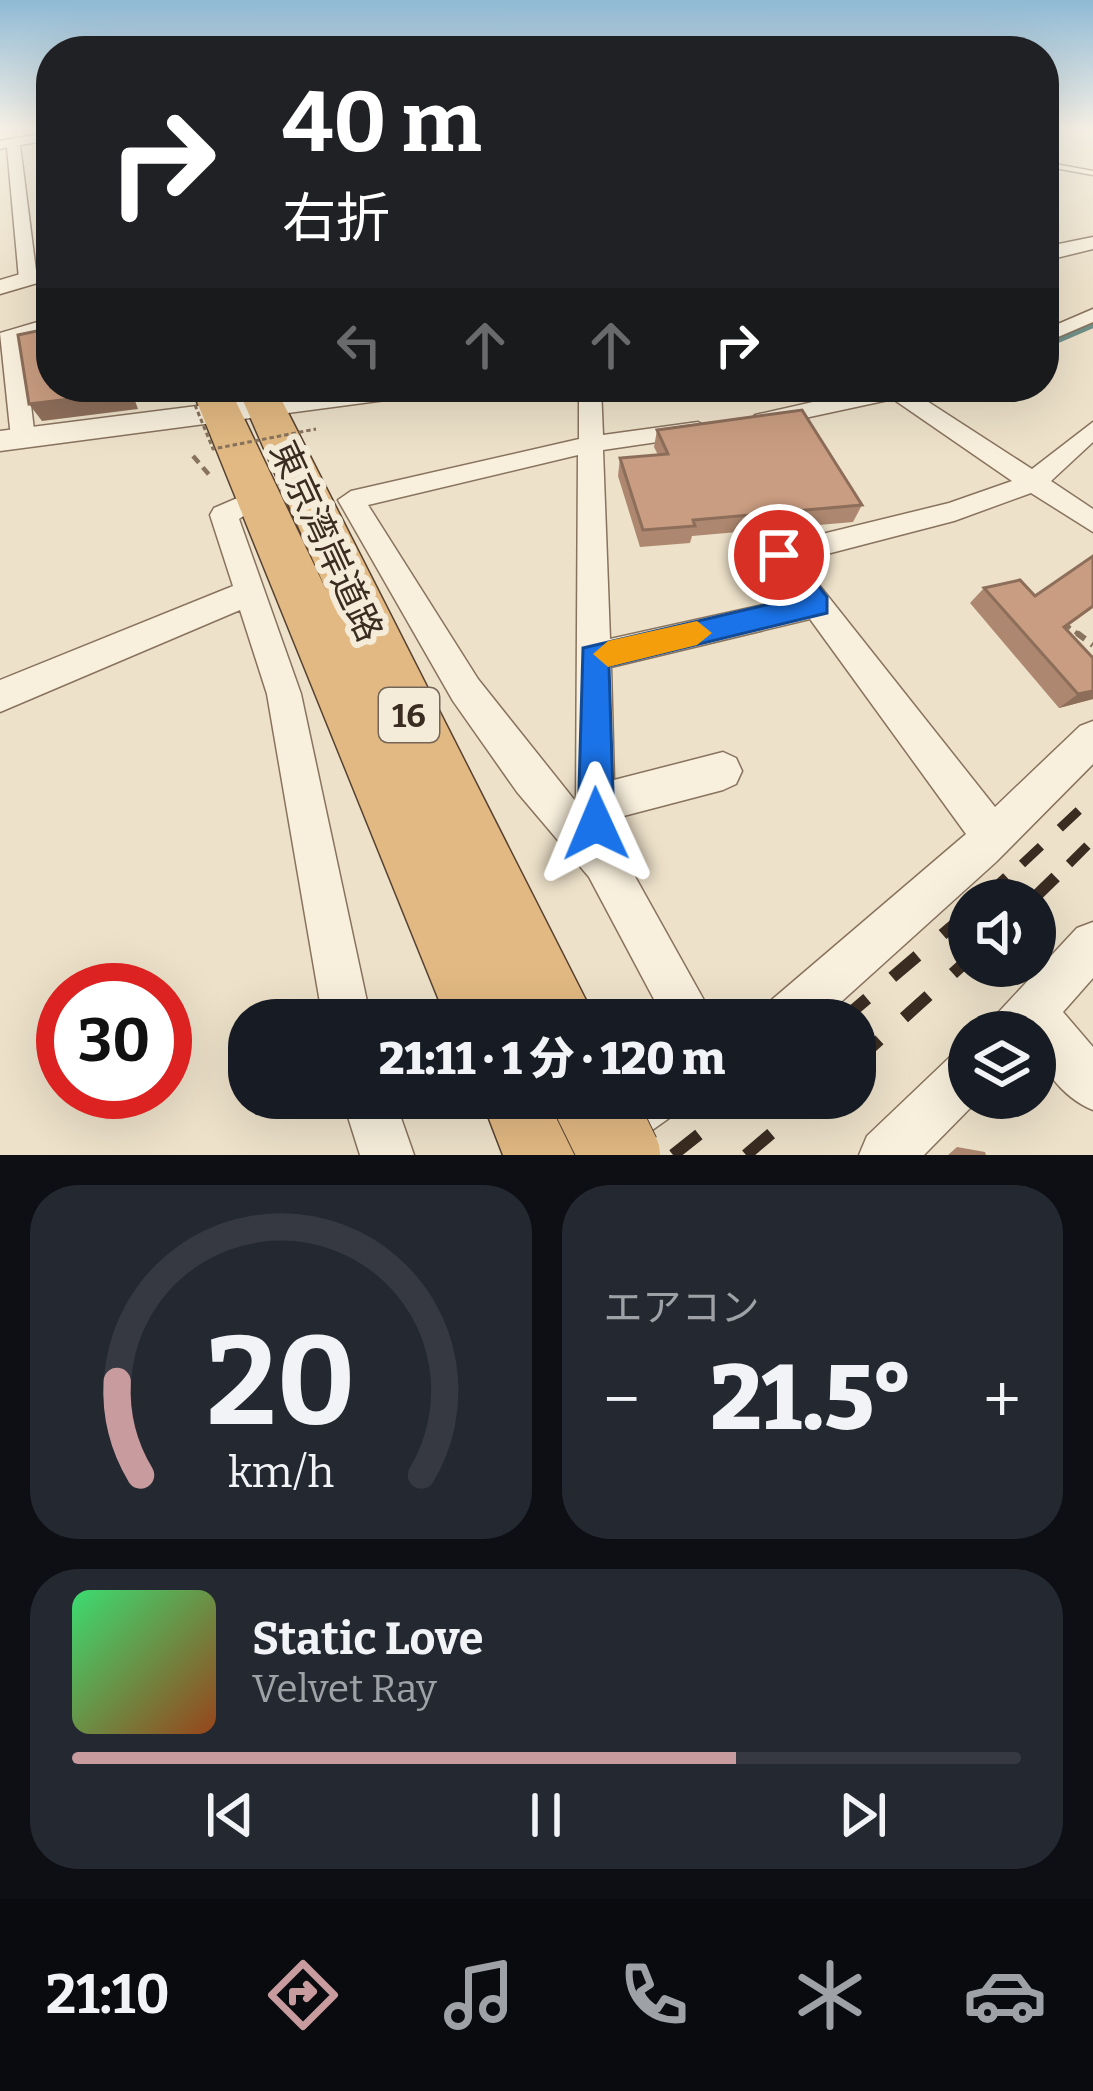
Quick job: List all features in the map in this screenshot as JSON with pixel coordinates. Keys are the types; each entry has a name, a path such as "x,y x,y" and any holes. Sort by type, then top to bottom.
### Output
{"highway":[{"name":"東京湾岸道路","path":"244,405 256,499 479,999"},
{"name":"東京湾岸道路","path":"244,405 544,999"},
{"path":"553,1124 620,1155"}],"street":[{"path":"12,182 23,235 36,263"},
{"path":"0,241 23,235"},
{"path":"1059,251 1093,243"},
{"path":"0,287 36,279"},
{"path":"0,298 36,281"},
{"path":"1059,330 1093,315"},
{"path":"36,329 6,338 12,439 244,405"},
{"path":"590,402 596,804 604,862"},
{"path":"679,999 604,862 540,796 413,613 351,500 591,444 804,414 852,402"},
{"path":"921,402 1093,522"},
{"path":"991,834 779,555 954,511 1034,483 1093,429"},
{"path":"256,499 224,515 284,694 343,999"},
{"path":"0,696 251,592"},
{"path":"594,657 817,605"},
{"path":"810,999 901,922 991,834 1020,814 1093,739"},
{"path":"596,804 722,771"},
{"path":"1034,1011 1093,944"},
{"path":"1056,1052 1093,1085"},
{"path":"886,1155 948,1094"},
{"path":"375,1119 387,1155"}],"path":[{"path":"244,405 213,448 244,405"},
{"path":"1061,622 1093,645"}],"building":[{"path":"36,331 36,402 45,402 29,404 18,335"},
{"path":"802,410 862,505 693,520 695,526 643,530 620,458 668,454 657,430"},
{"path":"1093,556 1093,606 1064,627 1093,658 1093,691 1078,694 984,588 1020,580 1035,596"}],"waterway":[{"path":"1059,340 1093,325"}],"railway":[{"path":"1022,864 1093,797"},
{"path":"1072,861 1093,840"},
{"path":"1006,879 1025,861"},
{"path":"1054,879 1072,861"},
{"path":"1069,864 1072,861"},
{"path":"867,999 948,930"},
{"path":"876,1043 948,978"},
{"path":"673,1155 718,1119"},
{"path":"746,1155 788,1119"}],"slow traffic":[{"path":"608,654 697,633"}],"route":[{"path":"596,824 594,657 817,605 779,555"}]}
